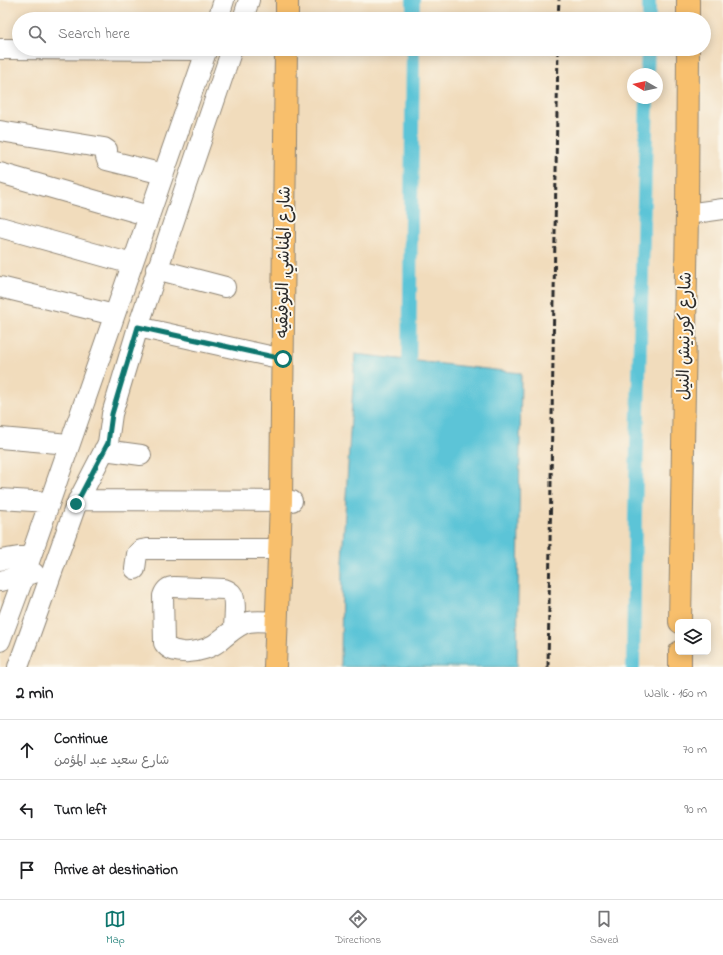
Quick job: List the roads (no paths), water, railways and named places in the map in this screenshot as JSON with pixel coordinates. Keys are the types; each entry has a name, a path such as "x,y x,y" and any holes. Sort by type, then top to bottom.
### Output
{"main road":[{"path":"287,0 287,12"},
{"path":"298,0 298,12"},
{"path":"688,0 688,12"},
{"name":"شارع المناشي, التوفيقيه","path":"286,56 283,359 287,501 288,667"},
{"name":"شارع المناشي, التوفيقيه","path":"275,667 279,549 287,501 298,56"},
{"name":"شارع كورنيش النيل","path":"680,619 687,214 688,56"},
{"path":"680,655 680,667"}],"street":[{"path":"220,12 224,0"},
{"path":"245,12 249,0"},
{"path":"0,49 12,49"},
{"path":"18,667 49,502 205,56"},
{"path":"0,641 36,569 78,500 109,439 112,414 156,269 230,56"},
{"path":"0,131 104,148 107,150 107,160 163,174"},
{"path":"0,173 149,216"},
{"path":"687,214 723,209"},
{"path":"0,227 132,264"},
{"path":"156,269 225,287"},
{"path":"0,287 114,315"},
{"path":"138,327 283,359"},
{"path":"0,438 69,444"},
{"path":"104,450 141,455"},
{"path":"0,499 49,502"},
{"path":"78,500 287,501"},
{"path":"135,568 137,554 141,550 147,549 279,549"},
{"path":"0,560 36,569"},
{"path":"0,581 36,569"},
{"path":"234,629 249,621 277,622"}],"water":[{"path":"355,354 521,373 517,667 341,667 342,560"}],"waterway":[{"path":"413,0 413,12"},
{"path":"649,0 649,12"},
{"path":"409,379 413,56"},
{"path":"647,68 648,56"},
{"path":"633,667 635,516 647,104"}],"railway":[{"path":"558,12 559,0"},
{"path":"548,667 558,56"}]}
